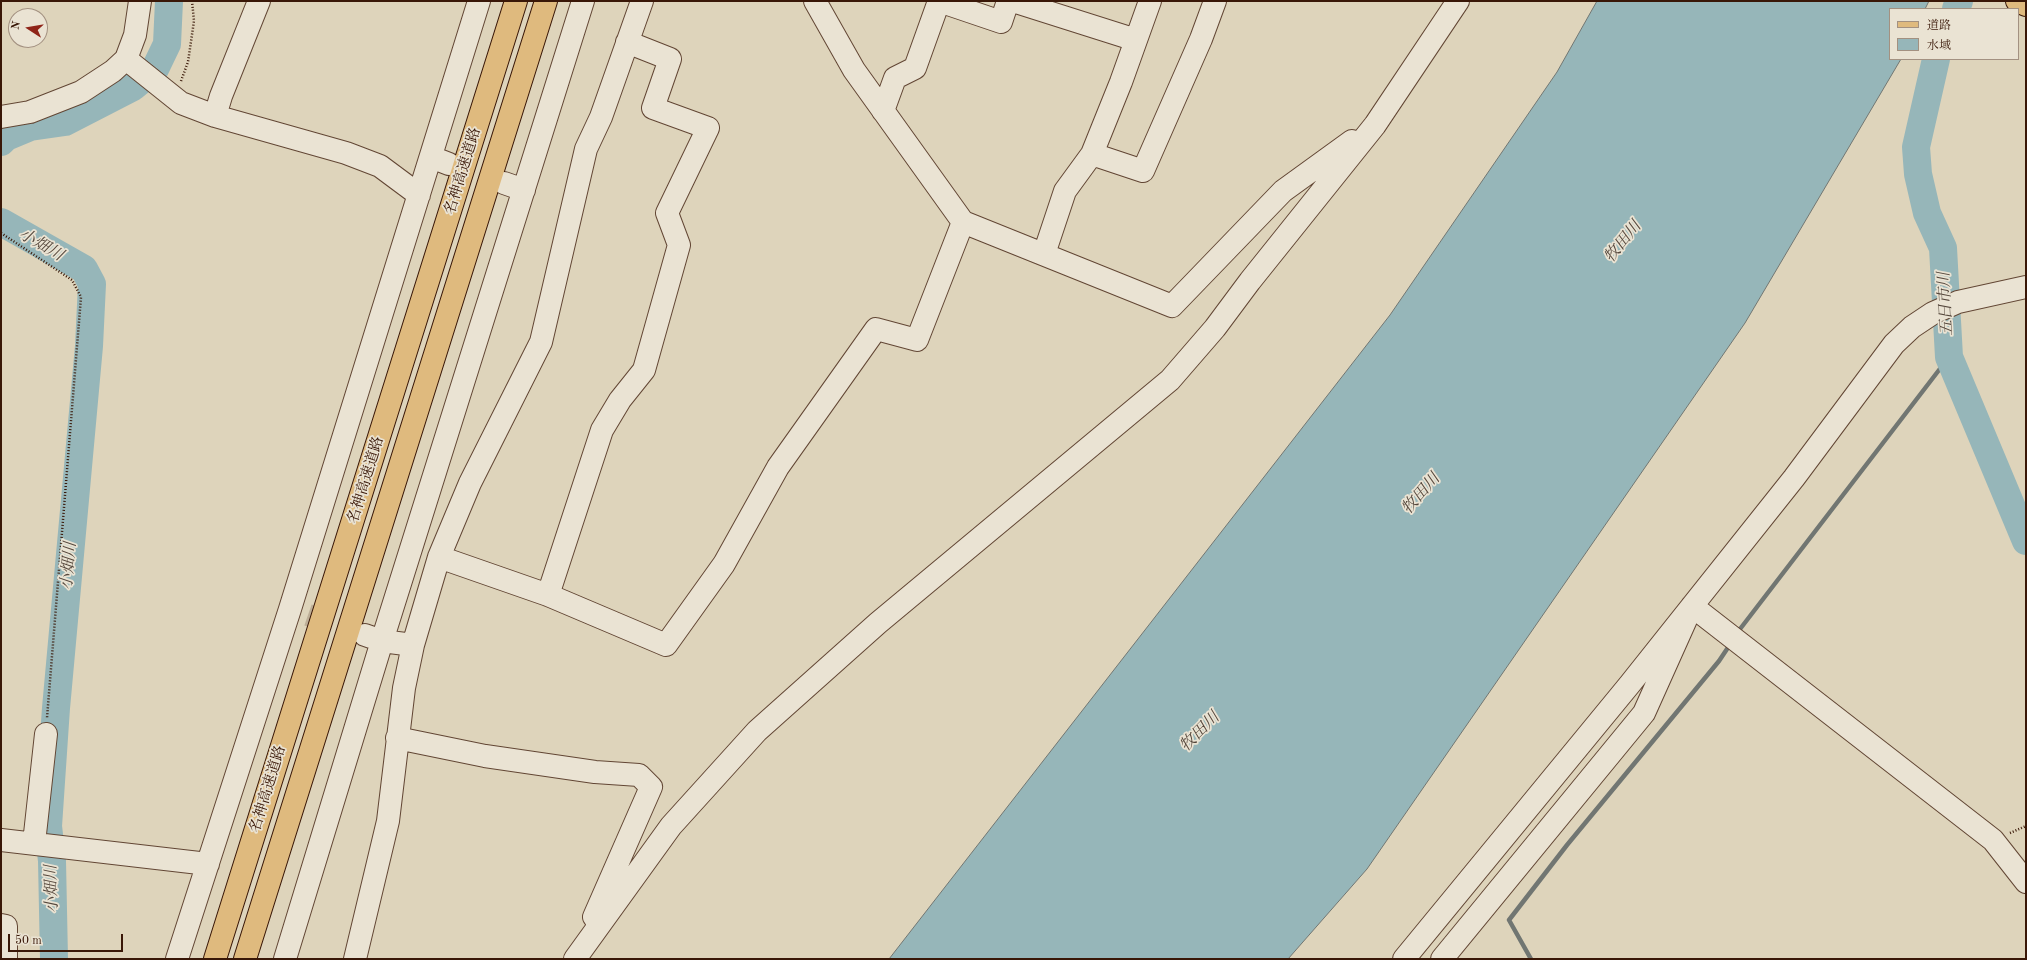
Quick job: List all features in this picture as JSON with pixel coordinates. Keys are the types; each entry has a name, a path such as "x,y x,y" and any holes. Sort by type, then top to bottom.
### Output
{"main road":[{"name":"名神高速道路","path":"215,959 516,1"},
{"name":"名神高速道路","path":"245,959 546,1"},
{"path":"2018,1 2026,5"}],"street":[{"path":"1,117 30,112 81,92 129,61 135,35 140,1"},
{"path":"214,116 260,1"},
{"path":"177,959 208,864 299,612 419,195 440,160 479,1"},
{"path":"285,959 374,638 514,186 583,1"},
{"path":"355,959 388,821 404,688 413,645 440,557 470,483 541,342 586,149 601,117 642,1"},
{"path":"816,1 854,70 963,222 1172,306 1283,191 1375,125"},
{"path":"883,111 895,78 915,68 939,1 1001,22 1008,1"},
{"path":"1013,1 1136,40"},
{"path":"1044,254 1064,191 1092,154 1121,82 1150,1"},
{"path":"1092,154 1143,171 1201,39 1215,1"},
{"path":"575,959 671,826 757,731 878,624 1170,380 1215,328 1250,280 1375,125 1458,1"},
{"path":"548,595 602,430 620,400 644,370 679,245 667,213 708,128 653,108 670,59 627,42"},
{"path":"129,61 181,103 214,116 346,152 380,166 419,195"},
{"path":"440,557 548,595 666,645 724,564 778,467 876,329 917,340 963,222"},
{"path":"1404,959 1630,684 1794,478 1894,344 1912,327 1933,313 1958,302 2026,287"},
{"path":"1692,606 1993,840 2026,882"},
{"path":"1442,959 1644,713 1692,606"},
{"path":"374,638 413,645"},
{"path":"34,843 46,734"},
{"path":"397,738 485,756 595,772 639,775 651,787 588,932 588,940"},
{"path":"1,840 208,864"},
{"path":"1,925 6,926 6,959"}],"path":[{"path":"164,90 180,84 188,62 194,21 192,1"},
{"path":"1,233 72,280 81,298 46,734"}],"water":[{"name":"牧田川","path":"1597,1 1929,1 1926,8 1889,8 1889,60 1900,60 1745,323 1367,869 1288,959 889,959 1390,315 1557,72"}],"waterway":[{"name":"小畑川","path":"1,142 6,137 30,127 65,122 133,87 155,69 167,44 169,1"},
{"name":"五日市川","path":"1956,8 1959,1"},
{"name":"五日市川","path":"1936,60 1916,147 1918,174 1927,213 1943,248 1949,357 2026,541"},
{"name":"小畑川","path":"1,222 84,269 92,284 89,346 56,708 48,826 52,861 54,959"},
{"path":"1737,633 1949,357"},
{"path":"1531,959 1509,920 1567,845 1719,661 1731,643"}],"tunnel":[{"path":"449,164 504,183"},
{"path":"308,615 365,635"}]}
